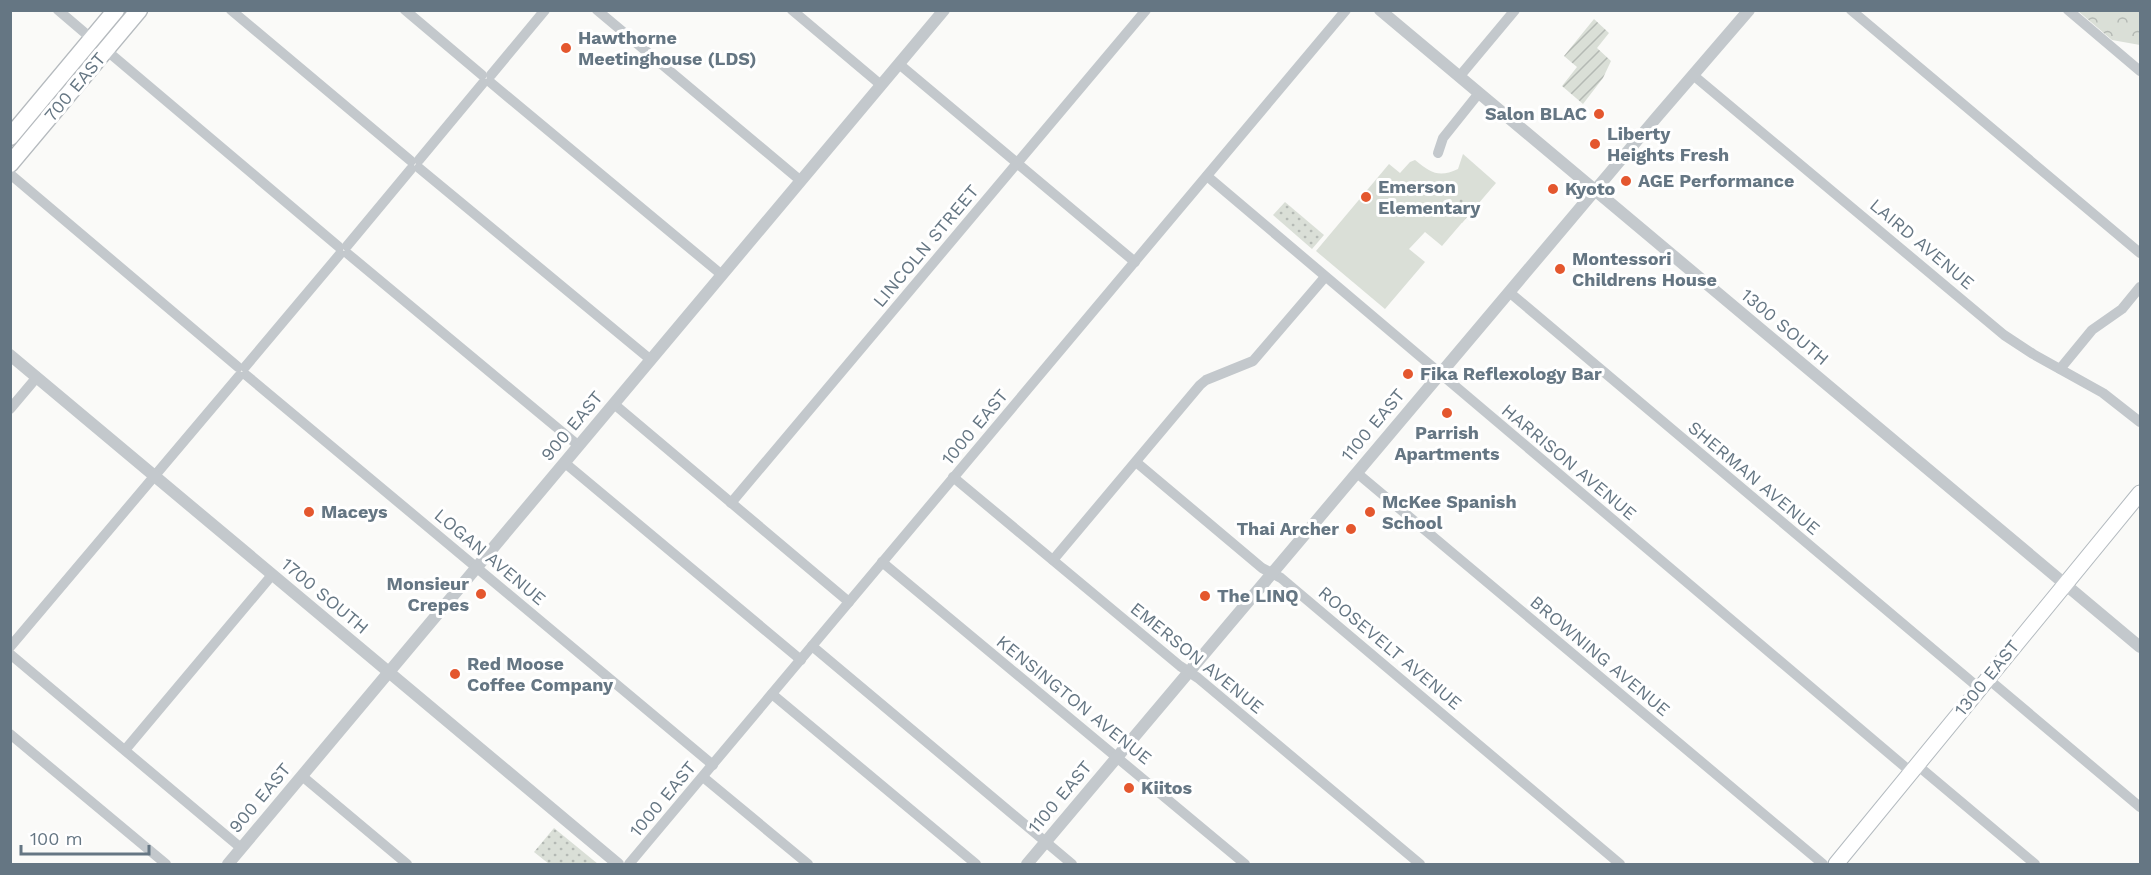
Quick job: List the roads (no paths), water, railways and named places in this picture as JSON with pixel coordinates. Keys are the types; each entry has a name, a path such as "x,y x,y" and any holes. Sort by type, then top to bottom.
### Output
{"main road":[{"name":"700 EAST","path":"14,125 116,10"},
{"name":"700 EAST","path":"10,164 139,10"},
{"name":"1300 EAST","path":"1836,864 2140,493"}],"street":[{"path":"58,10 92,39"},
{"path":"231,10 651,360"},
{"path":"405,10 722,275"},
{"path":"10,647 545,10"},
{"path":"597,10 801,181"},
{"path":"792,10 881,85"},
{"name":"900 EAST","path":"228,864 944,10"},
{"name":"LINCOLN STREET","path":"731,503 1146,10"},
{"name":"1000 EAST","path":"629,864 1346,10"},
{"name":"1300 SOUTH","path":"1380,10 2140,647"},
{"path":"1459,77 1515,10"},
{"name":"1100 EAST","path":"1027,864 1749,10"},
{"path":"1851,10 2140,253"},
{"path":"2068,10 2140,71"},
{"path":"106,50 579,446"},
{"path":"899,64 1135,262"},
{"name":"LAIRD AVENUE","path":"1694,75 2004,335 2103,393 2140,422"},
{"path":"1438,153 1447,132 1479,93"},
{"name":"LOGAN AVENUE","path":"10,174 713,765"},
{"name":"HARRISON AVENUE","path":"1207,176 1439,375 1914,768 2036,864"},
{"path":"1053,560 1203,382 1253,361 1325,277"},
{"path":"2060,369 2092,330 2122,309 2140,286"},
{"name":"SHERMAN AVENUE","path":"1509,292 1983,683 2140,807"},
{"name":"1700 SOUTH","path":"10,354 618,864"},
{"path":"10,409 37,377"},
{"path":"614,404 849,602"},
{"name":"ROOSEVELT AVENUE","path":"1136,462 1262,568 1281,578 1620,864"},
{"path":"565,463 801,660"},
{"name":"BROWNING AVENUE","path":"1357,473 1823,864"},
{"name":"EMERSON AVENUE","path":"953,477 1420,864"},
{"name":"KENSINGTON AVENUE","path":"882,562 1245,864"},
{"path":"125,750 272,575"},
{"path":"813,646 1072,864"},
{"path":"10,654 241,848"},
{"path":"772,694 976,864"},
{"path":"10,734 166,864"},
{"path":"302,776 407,864"},
{"path":"703,777 808,864"}],"place":[{"name":"Hawthorne Meetinghouse (LDS)","path":"566,48"},
{"name":"Salon BLAC","path":"1599,114"},
{"name":"Liberty Heights Fresh","path":"1595,144"},
{"name":"AGE Performance","path":"1626,181"},
{"name":"Kyoto","path":"1553,189"},
{"name":"Emerson Elementary","path":"1366,197"},
{"name":"Montessori Childrens House","path":"1560,269"},
{"name":"Fika Reflexology Bar","path":"1408,374"},
{"name":"Parrish Apartments","path":"1447,413"},
{"name":"Maceys","path":"309,512"},
{"name":"McKee Spanish School","path":"1370,512"},
{"name":"Thai Archer","path":"1351,529"},
{"name":"Monsieur Crepes","path":"481,594"},
{"name":"The LINQ","path":"1205,596"},
{"name":"Red Moose Coffee Company","path":"455,674"},
{"name":"Kiitos","path":"1129,788"}]}
